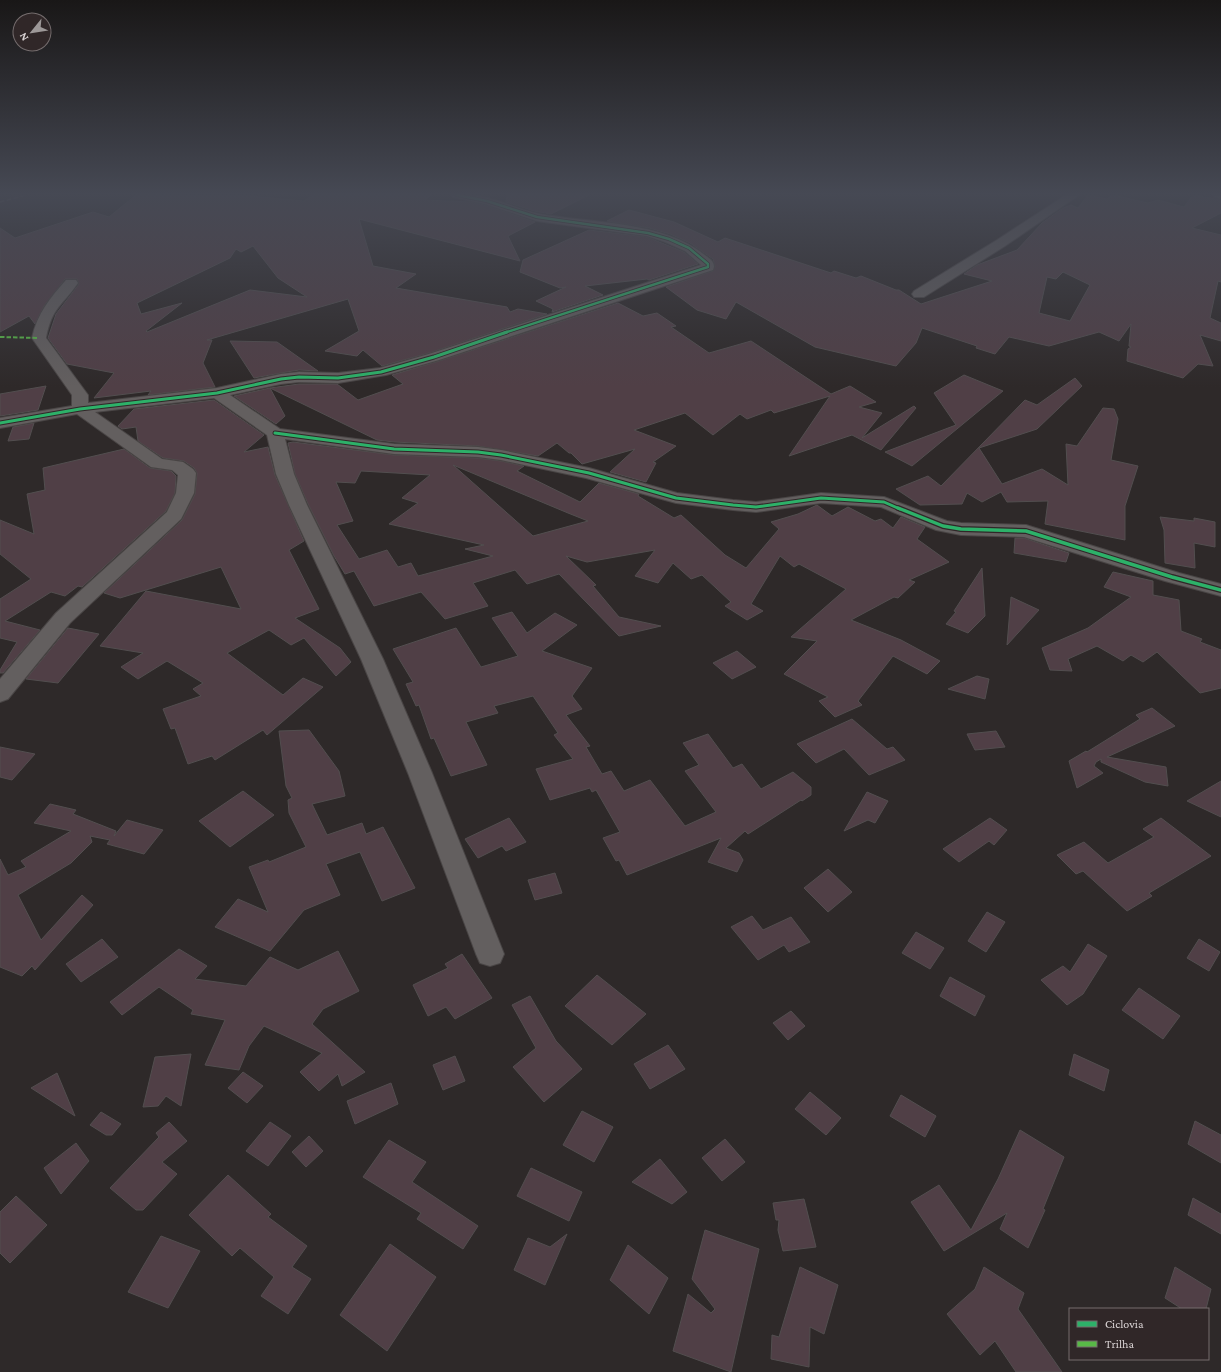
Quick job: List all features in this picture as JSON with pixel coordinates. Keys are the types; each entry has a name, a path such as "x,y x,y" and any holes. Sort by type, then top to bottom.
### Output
{"street":[{"path":"0,423 80,409 217,393 281,379 299,377 338,378 381,372 434,357 559,314 708,267 708,264 702,259"},
{"path":"918,294 976,259"},
{"path":"71,283 50,306 44,315 39,338 80,395 80,409"},
{"path":"217,393 275,433 394,449 478,452 502,455 589,473 676,498 733,505 763,506 821,498 884,502 943,526 961,529 1026,531 1172,577 1221,590"},
{"path":"0,694 63,618 174,515 185,493 187,472 177,466 157,463 80,409"},
{"path":"275,433 285,474 333,579 372,659 420,773 490,954"}],"building":[{"path":"0,259 228,259 137,303 141,314 182,303 146,331 147,332 250,290 307,297 278,278 263,259 371,259 373,266 416,274 396,288 507,307 510,312 518,309 547,314 429,353 382,366 363,350 357,356 325,351 359,331 348,299 207,340 212,340 203,363 215,387 148,395 151,391 94,398 114,373 67,364 48,338 56,314 79,284 77,279 65,279 44,306 35,324 29,316 0,332"},
{"path":"692,259 698,264 649,280 585,286 603,295 552,312 553,309 536,301 566,287 560,288 520,272 523,260"},
{"path":"713,259 789,259 831,273 834,271 856,278 861,276 899,290 921,304 992,281 964,274 977,265 993,259 1221,259 1221,282 1218,281 1210,318 1221,323 1221,341 1200,335 1213,366 1198,364 1183,378 1127,361 1128,349 1131,347 1129,346 1131,324 1119,341 1099,332 1049,346 1009,337 995,354 976,348 977,346 922,328 916,343 896,366 815,347 736,302 726,319 697,310 666,287 713,271 715,267","holes":["1063,272 1090,285 1070,321 1039,313 1047,277 1056,279"]},
{"path":"618,303 643,316 657,313 676,326 671,327 709,353 751,341 831,394 850,386 876,402 859,407 882,413 862,438 914,406 916,408 881,450 852,435 789,456 830,396 774,413 771,410 747,419 740,414 713,435 685,413 634,430 676,446 653,462 656,463 646,482 610,472 635,449 582,464 571,453 557,443 538,456 478,446 377,440 270,388 299,384 337,384 358,400 403,384 392,375"},
{"path":"230,341 277,342 318,371 299,370 254,378"},
{"path":"964,375 1003,391 912,466 885,452 956,425 934,393"},
{"path":"1075,378 1082,386 1037,429 979,448 1002,484 1042,469 1068,485 1066,444 1077,446 1103,408 1114,409 1118,419 1111,460 1138,466 1125,506 1125,540 1045,524 1048,501 1007,502 1001,492 982,502 967,493 962,504 920,505 896,489 928,476 941,486 1025,400 1037,405"},
{"path":"46,386 38,410 0,416 0,394"},
{"path":"270,388 285,416 276,424 234,396"},
{"path":"214,400 264,435 244,452 268,447 275,475 304,541 289,550 319,609 295,618 340,648 351,662 336,676 304,638 291,645 269,630 227,653 283,695 303,678 323,687 267,735 263,730 215,760 212,756 188,764 175,728 171,729 163,709 201,696 193,689 203,683 167,661 138,679 121,667 143,653 100,646 146,591 241,609 221,567 120,598 104,593 182,520 195,494 197,473 194,468 184,461 163,458 138,441 136,427 122,429 118,426 134,409"},
{"path":"34,423 29,439 8,441 13,427"},
{"path":"293,442 394,455 478,458 501,461 524,466 517,471 580,502 599,483 639,494 638,496 674,518 681,515 725,555 746,568 779,529 771,522 798,514 817,505 832,516 848,507 875,521 881,519 893,528 901,517 925,527 917,539 949,562 909,580 915,582 898,598 894,597 851,620 901,640 940,661 927,674 893,656 858,701 862,705 835,717 819,701 828,697 784,674 817,641 791,637 846,589 799,564 794,567 780,556 751,604 763,611 747,620 725,606 731,602 702,575 691,579 673,563 658,583 635,576 655,550 587,562 566,556 596,585 593,586 619,617 661,626 619,636 559,574 527,584 515,570 473,583 488,606 445,619 421,592 374,606 354,571 345,574 334,556 295,474 288,443","holes":["453,465 568,513 588,521 533,536","361,471 430,475 402,498 418,503 389,524 484,545 465,549 493,556 418,576 411,563 398,567 387,550 359,559 337,525 353,521 336,482 355,483"]},
{"path":"124,449 150,468 171,471 176,476 175,493 166,511 82,587 78,586 65,596 51,592 5,621 40,630 3,673 0,673 0,670 17,642 0,638 0,599 31,579 0,554 0,520 34,534 27,494 45,490 43,468"},
{"path":"1160,517 1194,521 1194,518 1215,522 1215,547 1194,543 1195,568 1165,563 1164,530"},
{"path":"1015,538 1024,538 1069,553 1066,562 1014,553"},
{"path":"982,568 985,616 968,633 946,624 956,612 954,611"},
{"path":"1113,572 1153,581 1153,595 1179,600 1181,631 1202,639 1200,642 1221,650 1221,688 1200,693 1157,652 1143,662 1131,655 1123,661 1097,646 1068,659 1072,671 1050,670 1042,648 1088,628 1131,597 1104,587"},
{"path":"1011,597 1039,610 1007,645"},
{"path":"512,612 527,633 555,613 577,625 542,651 592,668 572,696 582,709 566,715 590,746 586,747 602,774 611,771 624,791 650,780 685,826 716,812 685,771 699,765 683,743 708,734 733,768 742,764 761,789 793,772 811,787 811,795 748,834 745,831 726,848 739,853 743,860 737,872 708,862 721,838 627,875 619,860 616,861 603,838 620,832 596,790 592,792 590,788 550,800 536,769 573,759 554,735 558,733 533,696 494,706 498,713 466,722 487,765 451,776 434,738 431,739 419,705 416,706 406,684 413,682 393,649 456,628 481,667 518,656 492,618"},
{"path":"68,628 99,634 58,683 26,679"},
{"path":"737,651 756,667 732,679 713,663"},
{"path":"977,676 989,679 985,699 948,689"},
{"path":"1152,708 1175,726 1107,757 1166,767 1168,786 1145,782 1101,762 1101,759 1096,762 1094,766 1103,773 1077,788 1069,761 1086,751 1087,752 1140,719 1136,715"},
{"path":"852,719 887,749 893,747 905,760 869,775 844,749 816,763 797,744"},
{"path":"309,730 339,771 345,796 312,804 327,835 362,823 366,834 383,827 415,888 382,901 360,852 326,864 340,895 304,910 270,951 215,927 238,899 268,912 249,867 268,860 269,862 306,847 289,813 288,800 292,798 286,786 279,731"},
{"path":"996,731 1005,747 975,750 967,734"},
{"path":"0,747 35,754 12,780 0,777"},
{"path":"1221,781 1221,817 1187,801"},
{"path":"243,791 274,815 230,847 199,821"},
{"path":"867,792 888,801 875,823 868,820 844,831"},
{"path":"50,804 76,810 73,814 116,831 114,836 127,820 163,830 144,854 107,844 110,840 90,836 92,842 71,863 18,895 41,940 82,895 93,905 35,970 32,966 22,976 0,967 0,859 8,875 26,867 21,861 71,831 34,823"},
{"path":"509,818 526,842 506,851 502,846 478,858 465,839"},
{"path":"990,818 1007,830 994,845 989,841 959,862 943,849"},
{"path":"1161,818 1211,856 1149,893 1152,896 1127,911 1083,871 1076,874 1057,855 1084,842 1108,863 1154,837 1143,829"},
{"path":"828,869 852,892 828,912 804,888"},
{"path":"555,873 562,893 535,900 528,880"},
{"path":"987,912 1005,922 986,952 968,941"},
{"path":"752,916 763,930 791,917 810,942 789,952 784,945 758,960 731,927"},
{"path":"916,932 944,948 930,969 902,953"},
{"path":"102,939 118,957 81,982 66,964"},
{"path":"1199,939 1220,952 1209,971 1187,958"},
{"path":"1088,944 1107,956 1083,994 1067,1005 1041,980 1063,966 1070,972"},
{"path":"179,949 207,966 195,979 246,986 270,957 298,970 338,951 359,991 323,1009 312,1024 365,1072 342,1086 338,1074 319,1091 300,1072 322,1053 264,1026 249,1046 239,1070 205,1065 225,1020 191,1014 193,1010 159,987 122,1015 110,1002"},
{"path":"462,954 492,998 455,1019 446,1007 428,1016 413,985 448,968 445,964"},
{"path":"597,975 646,1014 612,1045 565,1006"},
{"path":"950,977 985,996 975,1016 940,996"},
{"path":"1139,988 1180,1016 1163,1039 1122,1010"},
{"path":"530,996 556,1041 582,1069 544,1102 513,1067 536,1048 512,1005"},
{"path":"791,1011 805,1026 788,1040 773,1023"},
{"path":"668,1045 685,1069 650,1089 634,1064"},
{"path":"191,1054 181,1106 166,1096 158,1106 143,1107 155,1057"},
{"path":"1074,1054 1109,1070 1104,1091 1069,1075"},
{"path":"455,1056 465,1081 443,1090 433,1065"},
{"path":"243,1072 263,1086 247,1103 228,1088"},
{"path":"57,1073 75,1116 31,1088"},
{"path":"391,1083 398,1104 355,1124 347,1101"},
{"path":"810,1092 841,1118 826,1135 795,1109"},
{"path":"901,1095 936,1116 925,1137 890,1116"},
{"path":"582,1111 613,1127 594,1162 563,1145"},
{"path":"101,1112 121,1124 112,1135 106,1135 90,1125"},
{"path":"1195,1121 1221,1135 1221,1163 1188,1144"},
{"path":"169,1122 187,1141 162,1162 177,1174 143,1210 136,1210 110,1188 159,1137 156,1133"},
{"path":"270,1122 291,1136 268,1166 246,1151"},
{"path":"1020,1130 1064,1157 1043,1209 1045,1210 1028,1248 1000,1229 1007,1213 944,1251 911,1202 939,1185 971,1230 998,1179"},
{"path":"309,1136 323,1151 306,1167 292,1152"},
{"path":"725,1139 745,1162 722,1181 702,1158"},
{"path":"389,1140 426,1162 412,1182 478,1226 463,1249 417,1219 421,1213 363,1177"},
{"path":"76,1143 89,1161 61,1194 44,1168"},
{"path":"660,1159 687,1192 672,1204 632,1182"},
{"path":"531,1168 582,1192 569,1221 517,1196"},
{"path":"228,1175 271,1214 268,1217 307,1246 292,1267 311,1279 288,1314 261,1296 274,1277 240,1248 232,1256 189,1215"},
{"path":"16,1196 47,1225 10,1263 0,1253 0,1212"},
{"path":"1193,1198 1221,1214 1221,1234 1188,1215"},
{"path":"804,1199 816,1247 783,1251 778,1230 779,1220 776,1220 773,1203"},
{"path":"705,1230 759,1249 731,1372 673,1351 688,1294 711,1313 715,1309 692,1279"},
{"path":"567,1234 545,1285 514,1270 528,1238 550,1247"},
{"path":"161,1236 200,1251 168,1308 128,1292"},
{"path":"390,1244 436,1277 387,1351 340,1315"},
{"path":"628,1245 668,1278 649,1314 610,1280"},
{"path":"800,1267 838,1285 824,1334 810,1327 809,1367 771,1359 772,1335 779,1337"},
{"path":"984,1267 1024,1293 1018,1309 1062,1372 1016,1372 995,1341 980,1355 947,1314 975,1289"},
{"path":"1175,1267 1211,1289 1206,1308 1180,1308 1165,1298"}],"marked path":[{"path":"0,337 39,338"}],"cycle path":[{"path":"0,423 80,409 217,393 281,379 299,377 338,378 381,372 434,357 708,267 708,264 702,259"},
{"path":"275,433 394,449 478,452 501,455 589,473 676,498 733,505 756,507 821,498 884,502 943,526 961,529 1026,531 1172,577 1221,590"}]}
